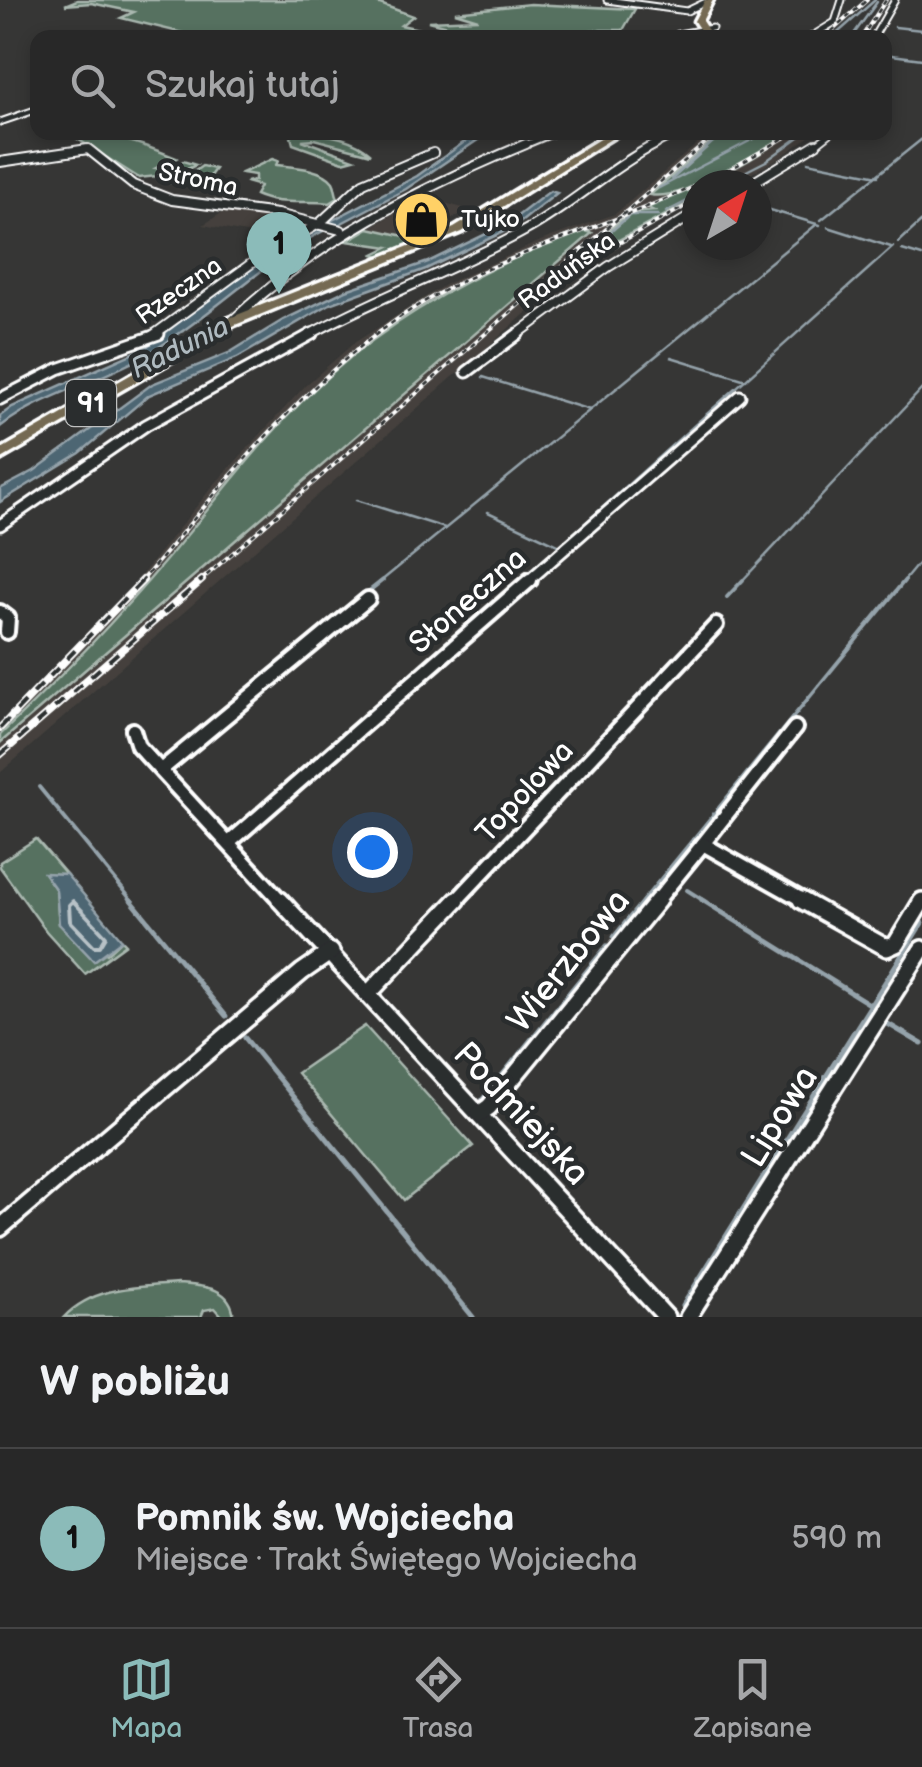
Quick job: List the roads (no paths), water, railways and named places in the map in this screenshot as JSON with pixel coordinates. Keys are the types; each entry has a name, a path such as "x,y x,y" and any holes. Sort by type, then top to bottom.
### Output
{"main road":[{"path":"700,29 707,3"},
{"path":"700,29 707,3"},
{"name":"91","path":"0,456 230,322 470,224 605,140"},
{"name":"91","path":"182,351 301,293 333,283"}],"street":[{"path":"607,0 685,11 707,3"},
{"path":"822,30 835,22 842,0"},
{"path":"878,30 895,0"},
{"path":"685,11 700,29"},
{"path":"0,122 30,113"},
{"path":"230,322 295,268 402,202 460,170 536,140"},
{"path":"0,525 40,502 146,425 360,306 530,228 620,162 665,140"},
{"path":"772,173 822,140"},
{"name":"Stroma","path":"0,162 88,150 133,186 172,200 337,229"},
{"name":"Rzeczna","path":"0,399 58,368 146,340 252,263 321,224 363,184 433,153"},
{"path":"295,268 290,265 294,260 337,229 402,202"},
{"name":"Raduńska","path":"467,372 552,306 682,220"},
{"path":"272,287 301,293"},
{"path":"262,312 272,287"},
{"name":"Słoneczna","path":"230,842 740,396"},
{"path":"161,770 368,599"},
{"path":"0,612 8,618 6,632"},
{"name":"Topolowa","path":"369,993 716,626"},
{"name":"Wierzbowa","path":"479,1114 489,1107 795,728"},
{"name":"Podmiejska","path":"133,730 138,746 666,1317"},
{"path":"703,844 888,948 896,944 922,902"},
{"name":"Lipowa","path":"688,1317 922,949"},
{"path":"0,1228 302,972 331,952"}],"water":[{"path":"467,140 478,140 406,189 336,226 327,223 417,176"},
{"path":"550,191 557,193 516,226 426,269 330,304 237,358 149,395 80,453 0,502 0,489 34,471 152,384 229,353 283,320 346,290 428,262 507,224"},
{"path":"319,227 327,229 281,257 151,352 36,405 0,427 0,416 12,407 145,348 251,268"},
{"path":"44,873 66,874 122,940 94,961 59,924 56,890"}],"waterway":[{"path":"841,30 875,0"},
{"path":"857,30 877,2"},
{"path":"895,27 922,30"},
{"path":"892,55 922,59"},
{"path":"876,176 922,139"},
{"path":"672,179 715,140"},
{"path":"659,188 752,140"},
{"path":"748,170 795,140"},
{"path":"808,162 876,176"},
{"path":"821,220 876,176"},
{"path":"666,212 682,204"},
{"path":"772,211 817,224"},
{"path":"570,267 630,215 658,215"},
{"path":"898,243 922,221"},
{"path":"590,410 817,224"},
{"path":"828,227 891,247"},
{"path":"745,380 893,247"},
{"path":"902,250 922,256"},
{"path":"671,357 745,380"},
{"path":"483,377 590,410"},
{"path":"560,546 745,380"},
{"path":"741,582 922,389"},
{"path":"380,582 590,410"},
{"path":"94,414 113,420"},
{"path":"356,500 445,528"},
{"path":"488,512 560,546"},
{"path":"524,578 560,546"},
{"path":"903,582 922,559"},
{"path":"364,595 383,580"},
{"path":"727,597 743,580"},
{"path":"642,902 905,580"},
{"path":"39,787 133,902"},
{"path":"687,890 706,902"},
{"path":"131,900 226,1016"},
{"path":"614,937 644,900"},
{"path":"702,900 871,1005"},
{"path":"871,1005 922,923"},
{"path":"483,1099 607,946"},
{"path":"683,1305 871,1005"},
{"path":"888,1024 922,1044"},
{"path":"245,1038 473,1317"}],"railway":[{"path":"833,30 867,0"},
{"path":"866,30 886,0"},
{"path":"619,218 709,140"},
{"path":"619,218 735,167 781,140"},
{"path":"588,260 682,208"},
{"path":"141,582 268,434 374,336 450,287 619,218"},
{"path":"199,582 619,218"},
{"path":"0,728 143,580"},
{"path":"0,755 202,580"}],"place":[{"name":"Tujko","path":"422,219"},
{"name":"Pomnik św. Wojciecha","path":"279,294"}],"water label":[{"name":"Radunia","path":"180,348"}]}
